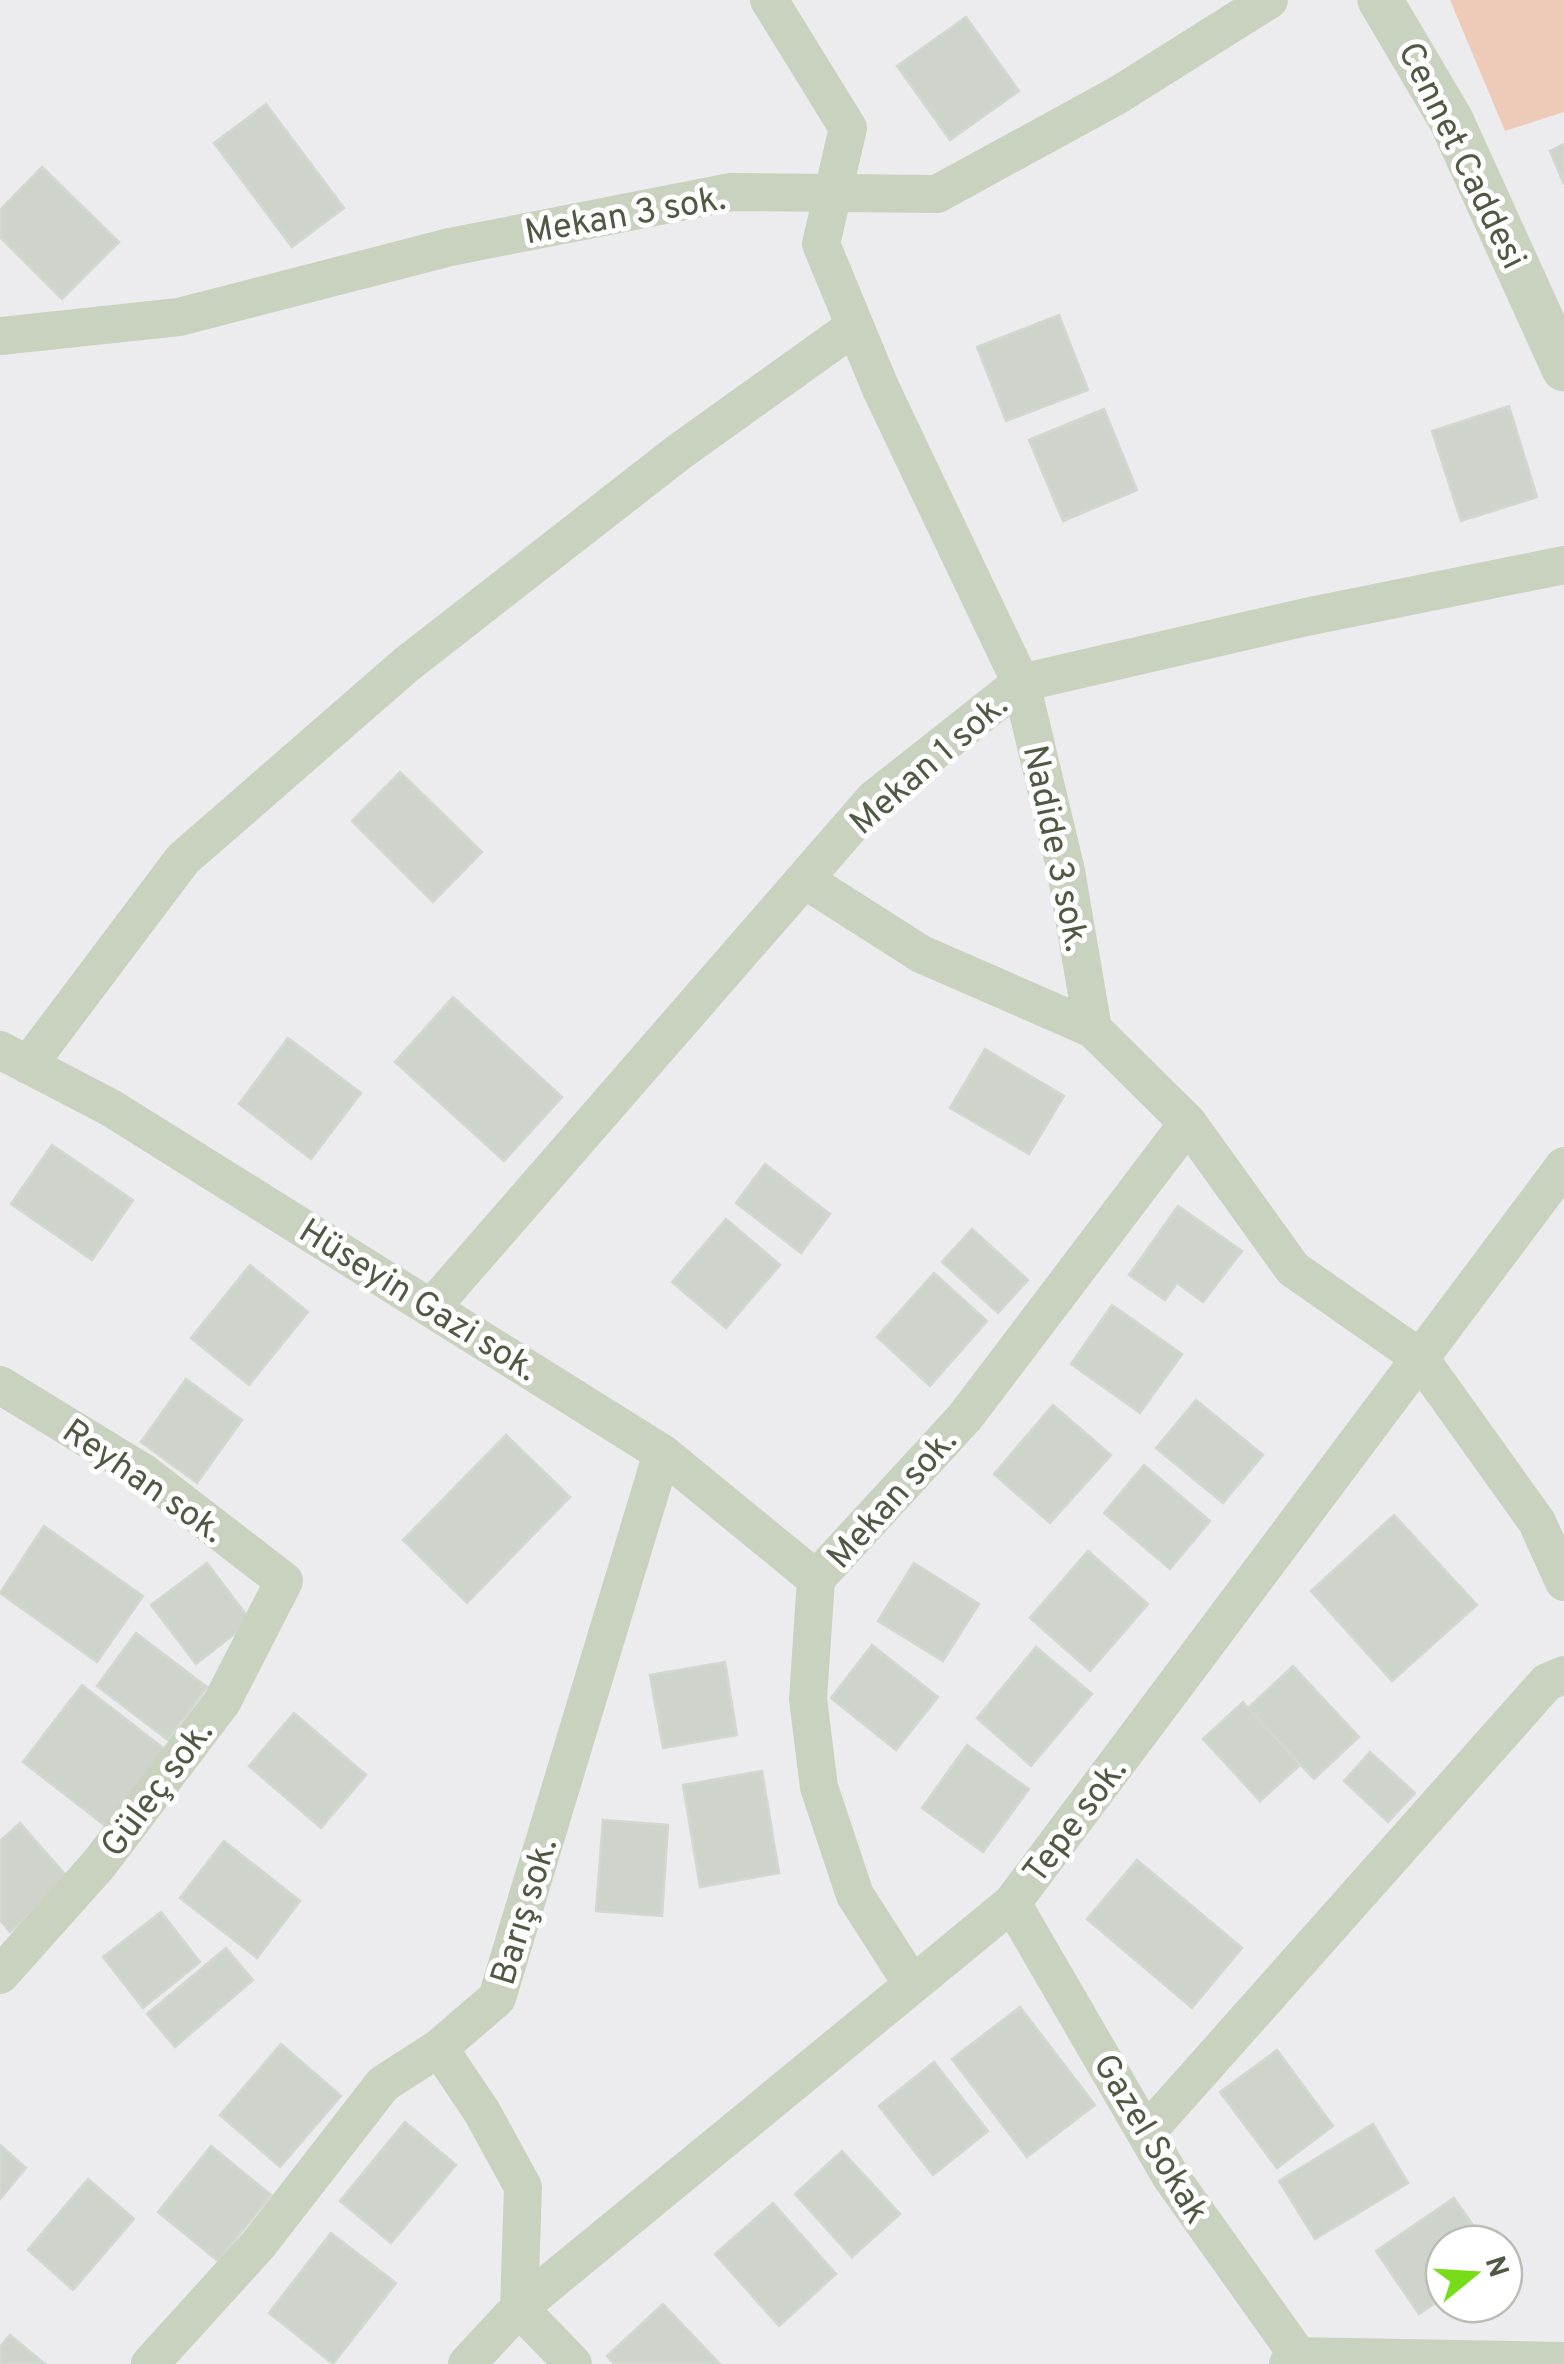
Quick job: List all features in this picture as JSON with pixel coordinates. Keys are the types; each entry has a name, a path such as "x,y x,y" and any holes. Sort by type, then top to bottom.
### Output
{"street":[{"name":"Nadide 3 sok.","path":"770,0 848,128 821,244 854,326 1021,684 1066,871 1093,1029"},
{"name":"Mekan 3 sok.","path":"0,336 178,317 450,247 732,192 832,196 937,194 1118,95 1268,0"},
{"name":"Cennet Caddesi","path":"1380,0 1458,135 1564,369"},
{"path":"14,1057 183,859 407,664 679,452 854,326"},
{"name":"Mekan 1 sok.","path":"432,1307 874,799 1021,684 1306,617 1564,565"},
{"path":"805,880 921,954 1093,1029 1188,1123 1293,1269 1419,1357 1537,1522 1564,1582"},
{"name":"Hüseyin Gazi sok.","path":"14,1057 111,1108 662,1453 816,1579"},
{"name":"Mekan sok.","path":"912,1984 854,1895 819,1787 808,1699 816,1579 965,1417 1188,1123"},
{"name":"Tepe sok.","path":"467,2364 519,2308 1012,1903 1564,1166"},
{"name":"Reyhan sok.","path":"4,1394 144,1473 284,1581"},
{"name":"Barış sok.","path":"150,2364 258,2244 383,2084 438,2048 497,1998 662,1453"},
{"name":"Güleç sok.","path":"0,1975 99,1864 222,1702 284,1581"},
{"path":"1146,2132 1547,1682 1564,1675"},
{"name":"Gazel Sokak","path":"1012,1903 1171,2177 1295,2361"},
{"path":"438,2048 482,2112 523,2187 519,2308 573,2364"},
{"path":"1295,2361 1564,2361"}],"shaded area":[{"path":"1450,0 1564,0 1564,112 1505,131"}],"building":[{"path":"966,17 1019,91 950,140 897,66"},
{"path":"266,104 344,208 292,247 214,143"},
{"path":"1564,144 1564,184 1550,151"},
{"path":"42,167 119,242 62,299 0,237 0,210"},
{"path":"1059,315 1088,390 1006,421 977,347"},
{"path":"1509,406 1537,497 1461,521 1432,431"},
{"path":"1104,409 1137,490 1063,521 1029,440"},
{"path":"400,772 482,852 433,902 352,821"},
{"path":"453,997 562,1097 504,1161 395,1062"},
{"path":"288,1038 361,1093 311,1159 239,1104"},
{"path":"985,1049 1064,1096 1029,1154 950,1108"},
{"path":"52,1145 133,1200 92,1260 11,1204"},
{"path":"765,1164 830,1214 801,1253 736,1203"},
{"path":"1178,1206 1242,1251 1203,1302 1177,1283 1165,1300 1129,1275"},
{"path":"726,1219 780,1265 726,1328 672,1282"},
{"path":"972,1229 1028,1280 998,1313 942,1262"},
{"path":"250,1265 308,1312 249,1385 191,1338"},
{"path":"934,1273 987,1321 930,1386 877,1337"},
{"path":"1112,1305 1182,1354 1140,1413 1071,1364"},
{"path":"186,1379 242,1420 197,1483 141,1442"},
{"path":"1196,1400 1263,1455 1223,1503 1156,1448"},
{"path":"1053,1405 1111,1455 1050,1523 994,1474"},
{"path":"506,1435 570,1497 467,1603 403,1540"},
{"path":"1144,1465 1210,1521 1170,1569 1104,1513"},
{"path":"1394,1515 1477,1605 1392,1681 1311,1591"},
{"path":"44,1526 143,1596 97,1662 0,1593"},
{"path":"1088,1551 1148,1604 1090,1671 1030,1618"},
{"path":"207,1563 251,1621 196,1664 151,1605"},
{"path":"914,1563 979,1604 943,1661 878,1621"},
{"path":"136,1633 207,1687 168,1740 97,1686"},
{"path":"872,1645 938,1697 896,1750 831,1698"},
{"path":"1036,1647 1092,1694 1031,1766 977,1718"},
{"path":"725,1662 737,1735 663,1748 650,1675"},
{"path":"1293,1666 1359,1737 1314,1779 1248,1708"},
{"path":"82,1685 171,1754 112,1831 23,1762"},
{"path":"1243,1702 1300,1765 1260,1801 1203,1739"},
{"path":"294,1713 366,1775 321,1828 249,1766"},
{"path":"967,1745 1029,1789 983,1852 922,1808"},
{"path":"1370,1752 1415,1793 1388,1822 1344,1781"},
{"path":"762,1771 779,1873 700,1887 683,1785"},
{"path":"603,1820 668,1825 662,1916 596,1911"},
{"path":"20,1823 69,1879 10,1932 0,1920 0,1841"},
{"path":"224,1841 300,1901 257,1958 180,1898"},
{"path":"1137,1860 1242,1948 1192,2008 1087,1919"},
{"path":"161,1912 200,1962 143,2008 103,1957"},
{"path":"226,1948 253,1980 175,2047 147,2014"},
{"path":"1020,2007 1095,2105 1027,2157 952,2059"},
{"path":"281,2044 341,2096 280,2167 220,2115"},
{"path":"1277,2050 1333,2126 1277,2168 1220,2092"},
{"path":"934,2062 988,2131 933,2175 879,2106"},
{"path":"405,2122 456,2165 391,2243 340,2201"},
{"path":"1373,2124 1408,2183 1315,2239 1279,2181"},
{"path":"0,2145 26,2168 0,2199"},
{"path":"211,2146 271,2195 218,2261 158,2212"},
{"path":"842,2151 900,2214 852,2257 795,2194"},
{"path":"88,2179 134,2219 73,2290 28,2250"},
{"path":"1454,2198 1472,2224 1424,2224 1424,2311 1419,2314 1376,2251"},
{"path":"773,2203 836,2274 779,2326 715,2254"},
{"path":"331,2233 396,2283 333,2364 269,2313"},
{"path":"663,2304 720,2364 614,2364 607,2356"},
{"path":"10,2335 45,2364 0,2364 0,2347"}]}
